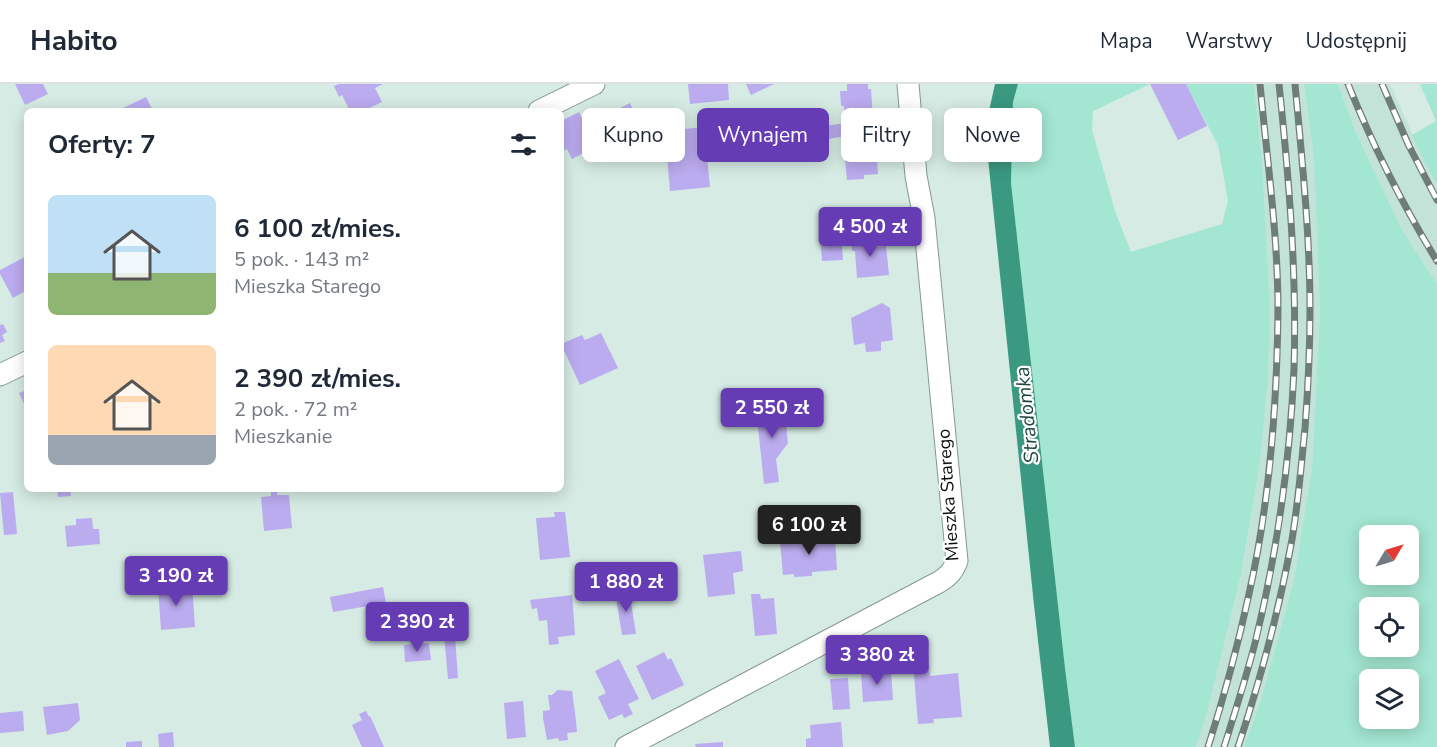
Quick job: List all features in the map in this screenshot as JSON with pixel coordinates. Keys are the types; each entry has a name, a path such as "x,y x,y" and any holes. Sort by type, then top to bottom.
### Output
{"street":[{"path":"545,108 594,84"},
{"name":"Mieszka Starego","path":"626,747 939,582 954,569 957,561 956,549 924,218 916,176 908,84"},
{"path":"0,375 24,363"}],"shaded area":[{"path":"1018,84 1150,84 1093,111 1092,130 1115,211 1131,252 1222,224 1228,201 1218,145 1186,84 1254,84 1262,161 1270,308 1268,380 1259,470 1241,575 1207,713 1196,747 1075,747 1011,183 1012,162 1042,162 1042,108 1013,108"},
{"path":"1254,84 1304,84 1314,158 1320,313 1312,469 1294,580 1261,700 1244,747 1196,747 1207,713 1243,567 1259,470 1268,380 1270,308 1262,161"},
{"path":"1304,84 1338,84 1354,128 1402,230 1437,284 1437,747 1244,747 1261,700 1294,580 1312,469 1320,313 1314,158"},
{"path":"1338,84 1390,84 1437,185 1437,284 1402,230 1351,121"},
{"path":"1420,84 1437,84 1437,185 1412,135 1436,121"}],"water":[{"path":"995,84 1018,84 1013,108 990,108"},
{"name":"Stradomka","path":"988,162 1012,162 1011,183 1075,747 1050,747"}],"building":[{"path":"15,84 43,84 48,94 25,105"},
{"path":"383,84 375,88 382,102 369,108 348,108 342,95 339,97 334,86"},
{"path":"688,84 728,84 729,100 690,104"},
{"path":"746,84 774,84 751,95"},
{"path":"847,84 868,84 868,89 871,89 872,108 844,108 841,106 840,91 847,91"},
{"path":"1150,84 1186,84 1207,126 1178,140"},
{"path":"146,97 152,108 123,108"},
{"path":"630,103 632,108 620,108"},
{"path":"579,112 582,118 582,154 572,159 567,149 564,150 564,120"},
{"path":"841,124 841,137 829,139 829,125"},
{"path":"697,128 697,162 708,162 710,187 670,191 668,162 685,162 685,129"},
{"path":"845,162 877,162 878,174 864,175 864,179 847,180"},
{"path":"845,237 846,246 842,246 843,260 822,261 820,238"},
{"path":"876,238 877,247 886,246 889,275 857,278 855,251 852,251 851,240"},
{"path":"24,258 24,292 13,298 0,270"},
{"path":"882,303 890,308 893,340 881,342 881,351 866,352 865,343 854,345 851,318"},
{"path":"3,324 7,332 2,335 5,341 0,343 0,325"},
{"path":"601,333 618,368 580,385 564,350 564,343 582,335 585,340"},
{"path":"24,391 24,404 19,393"},
{"path":"784,405 788,443 776,459 779,482 764,484 756,408"},
{"path":"13,492 17,534 4,535 0,493"},
{"path":"57,492 70,492 71,496 58,497"},
{"path":"271,492 277,492 277,495 289,495 292,528 264,531 261,497 271,496"},
{"path":"554,512 565,512 570,557 540,560 536,518 555,517"},
{"path":"92,518 93,529 99,529 100,544 67,547 65,526 76,525 76,519"},
{"path":"835,536 837,570 812,572 812,576 783,575 780,542"},
{"path":"741,551 743,571 733,573 735,594 708,597 703,555"},
{"path":"192,584 195,627 161,630 158,587"},
{"path":"383,587 386,603 333,612 330,597"},
{"path":"629,590 636,634 622,635 615,592"},
{"path":"751,594 760,594 761,599 774,598 777,634 755,636"},
{"path":"572,595 575,635 558,637 559,644 549,645 547,620 539,621 537,608 532,609 530,600"},
{"path":"454,623 458,678 448,679 443,624"},
{"path":"429,643 431,660 405,662 404,645"},
{"path":"920,644 927,644 930,676 958,673 962,717 933,719 934,723 918,724 913,662 915,662 914,651 920,651"},
{"path":"664,652 668,660 671,658 684,685 652,700 636,666"},
{"path":"619,659 639,699 628,704 633,714 624,718 622,714 609,720 598,697 606,693 595,671"},
{"path":"891,670 893,700 863,702 861,672"},
{"path":"848,678 850,709 833,710 830,679"},
{"path":"558,690 572,691 577,732 567,733 568,740 559,741 558,738 547,740 543,711 550,710 548,695"},
{"path":"523,701 526,737 507,739 504,703"},
{"path":"78,703 80,720 68,731 47,735 43,707"},
{"path":"23,711 24,731 0,733 0,713"},
{"path":"366,711 384,747 362,747 352,725 362,720 359,714"},
{"path":"841,722 843,747 806,747 806,739 811,738 810,725"},
{"path":"173,732 174,747 159,747 158,734"},
{"path":"142,741 142,747 126,747 126,742"},
{"path":"723,742 723,747 696,747 695,744"}],"railway":[{"path":"1208,747 1245,613 1256,559 1267,488 1274,417 1278,282 1260,84"},
{"path":"1224,747 1248,669 1263,609 1276,541 1289,438 1295,333 1293,262 1279,84"},
{"path":"1238,747 1268,647 1286,571 1296,516 1305,428 1310,282 1295,84"},
{"path":"1348,84 1389,174 1437,261"},
{"path":"1382,84 1409,146 1437,200"}]}
